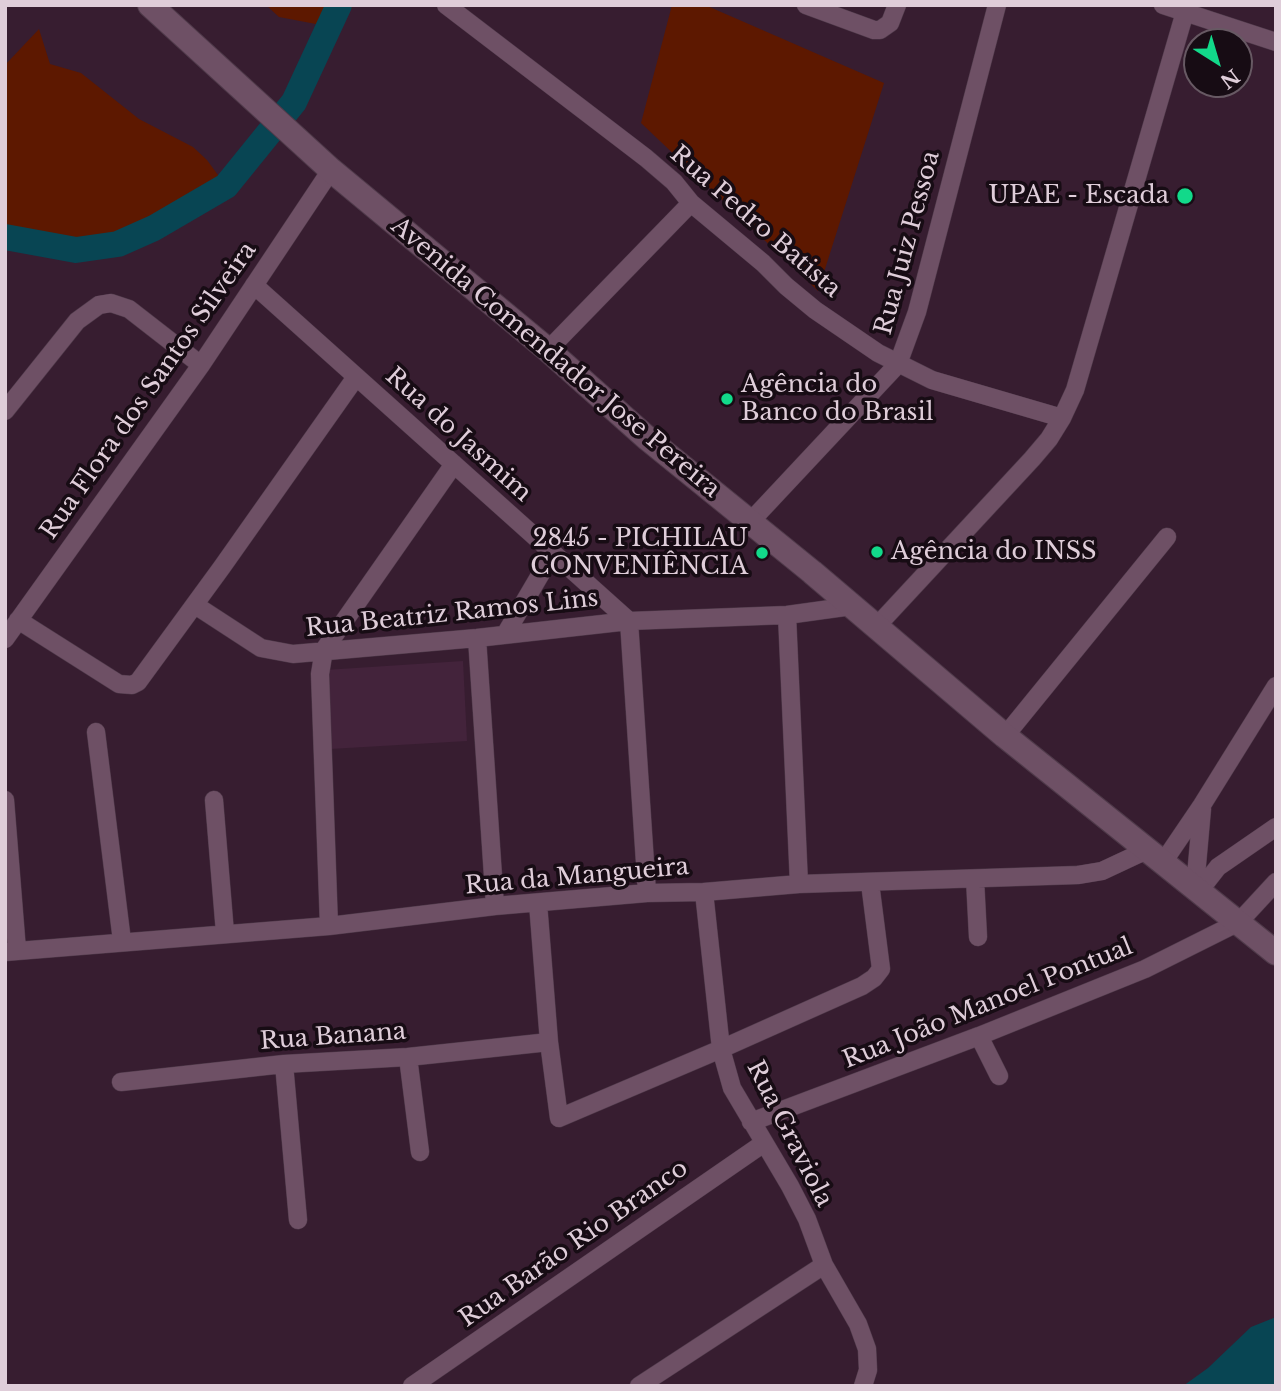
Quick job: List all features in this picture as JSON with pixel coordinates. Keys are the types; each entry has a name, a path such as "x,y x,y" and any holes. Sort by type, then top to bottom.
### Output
{"street":[{"name":"Avenida Comendador Jose Pereira","path":"150,5 331,170 548,350 648,439 1005,736 1276,953"},
{"name":"Rua Pedro Batista","path":"446,5 646,158 674,182 691,203 815,310 898,364 932,380 1062,418"},
{"path":"806,5 874,30 886,27 896,11"},
{"name":"Rua Juiz Pessoa","path":"750,522 898,364 917,312 997,5"},
{"path":"1163,5 1186,10 1276,42"},
{"path":"877,627 1032,459 1062,418 1074,390 1186,10"},
{"name":"Rua Flora dos Santos Silveira","path":"5,639 201,365 331,170"},
{"path":"548,350 691,203"},
{"name":"Rua do Jasmim","path":"254,285 629,621"},
{"path":"5,411 77,321 99,305 111,303 129,309 201,365"},
{"path":"18,620 91,668 125,686 138,682 356,376"},
{"path":"330,926 320,674 324,650 454,464"},
{"path":"1005,736 1167,537"},
{"path":"506,633 553,553"},
{"name":"Rua Beatriz Ramos Lins","path":"195,605 261,648 293,654 629,621 787,615 852,606"},
{"path":"787,615 799,884"},
{"path":"629,621 647,893"},
{"path":"477,638 495,906"},
{"path":"1156,855 1202,805 1276,686"},
{"path":"96,732 122,941"},
{"path":"5,800 11,951"},
{"path":"214,800 225,933"},
{"path":"1197,888 1202,805"},
{"path":"1197,888 1218,867 1276,827"},
{"name":"Rua da Mangueira","path":"11,951 330,926 495,906 647,893 704,892 799,884 1078,876 1156,855"},
{"path":"975,878 978,937"},
{"path":"1239,922 1276,882"},
{"path":"538,903 549,1042 559,1118 721,1049 862,986 874,978 881,969 870,883"},
{"name":"Rua Graviola","path":"704,892 721,1049 732,1088 801,1208 824,1265 858,1324 867,1349 868,1370 863,1386"},
{"name":"Rua João Manoel Pontual","path":"751,1122 979,1036 1145,969 1239,922"},
{"path":"979,1036 999,1076"},
{"name":"Rua Banana","path":"121,1082 284,1064 408,1057 549,1042"},
{"path":"408,1057 420,1152"},
{"path":"284,1064 298,1220"},
{"name":"Rua Barão Rio Branco","path":"412,1386 764,1143"},
{"path":"639,1386 824,1265"}],"shaded area":[{"path":"266,5 354,5 337,28 279,17"},
{"path":"672,5 705,5 884,83 818,291 641,123"},
{"path":"39,29 50,64 81,73 139,119 193,147 207,160 226,186 154,228 118,244 76,250 5,237 5,65"},
{"path":"463,661 467,741 330,749 325,670"}],"water":[{"path":"1276,1317 1276,1386 1183,1386 1208,1368 1251,1327"}],"waterway":[{"path":"5,237 76,250 118,244 154,228 226,186 294,102 339,5"}],"place":[{"name":"UPAE - Escada","path":"1185,196"},
{"name":"Agência do Banco do Brasil","path":"727,399"},
{"name":"Agência do INSS","path":"877,552"},
{"name":"2845 - PICHILAU CONVENIÊNCIA","path":"762,553"}]}
